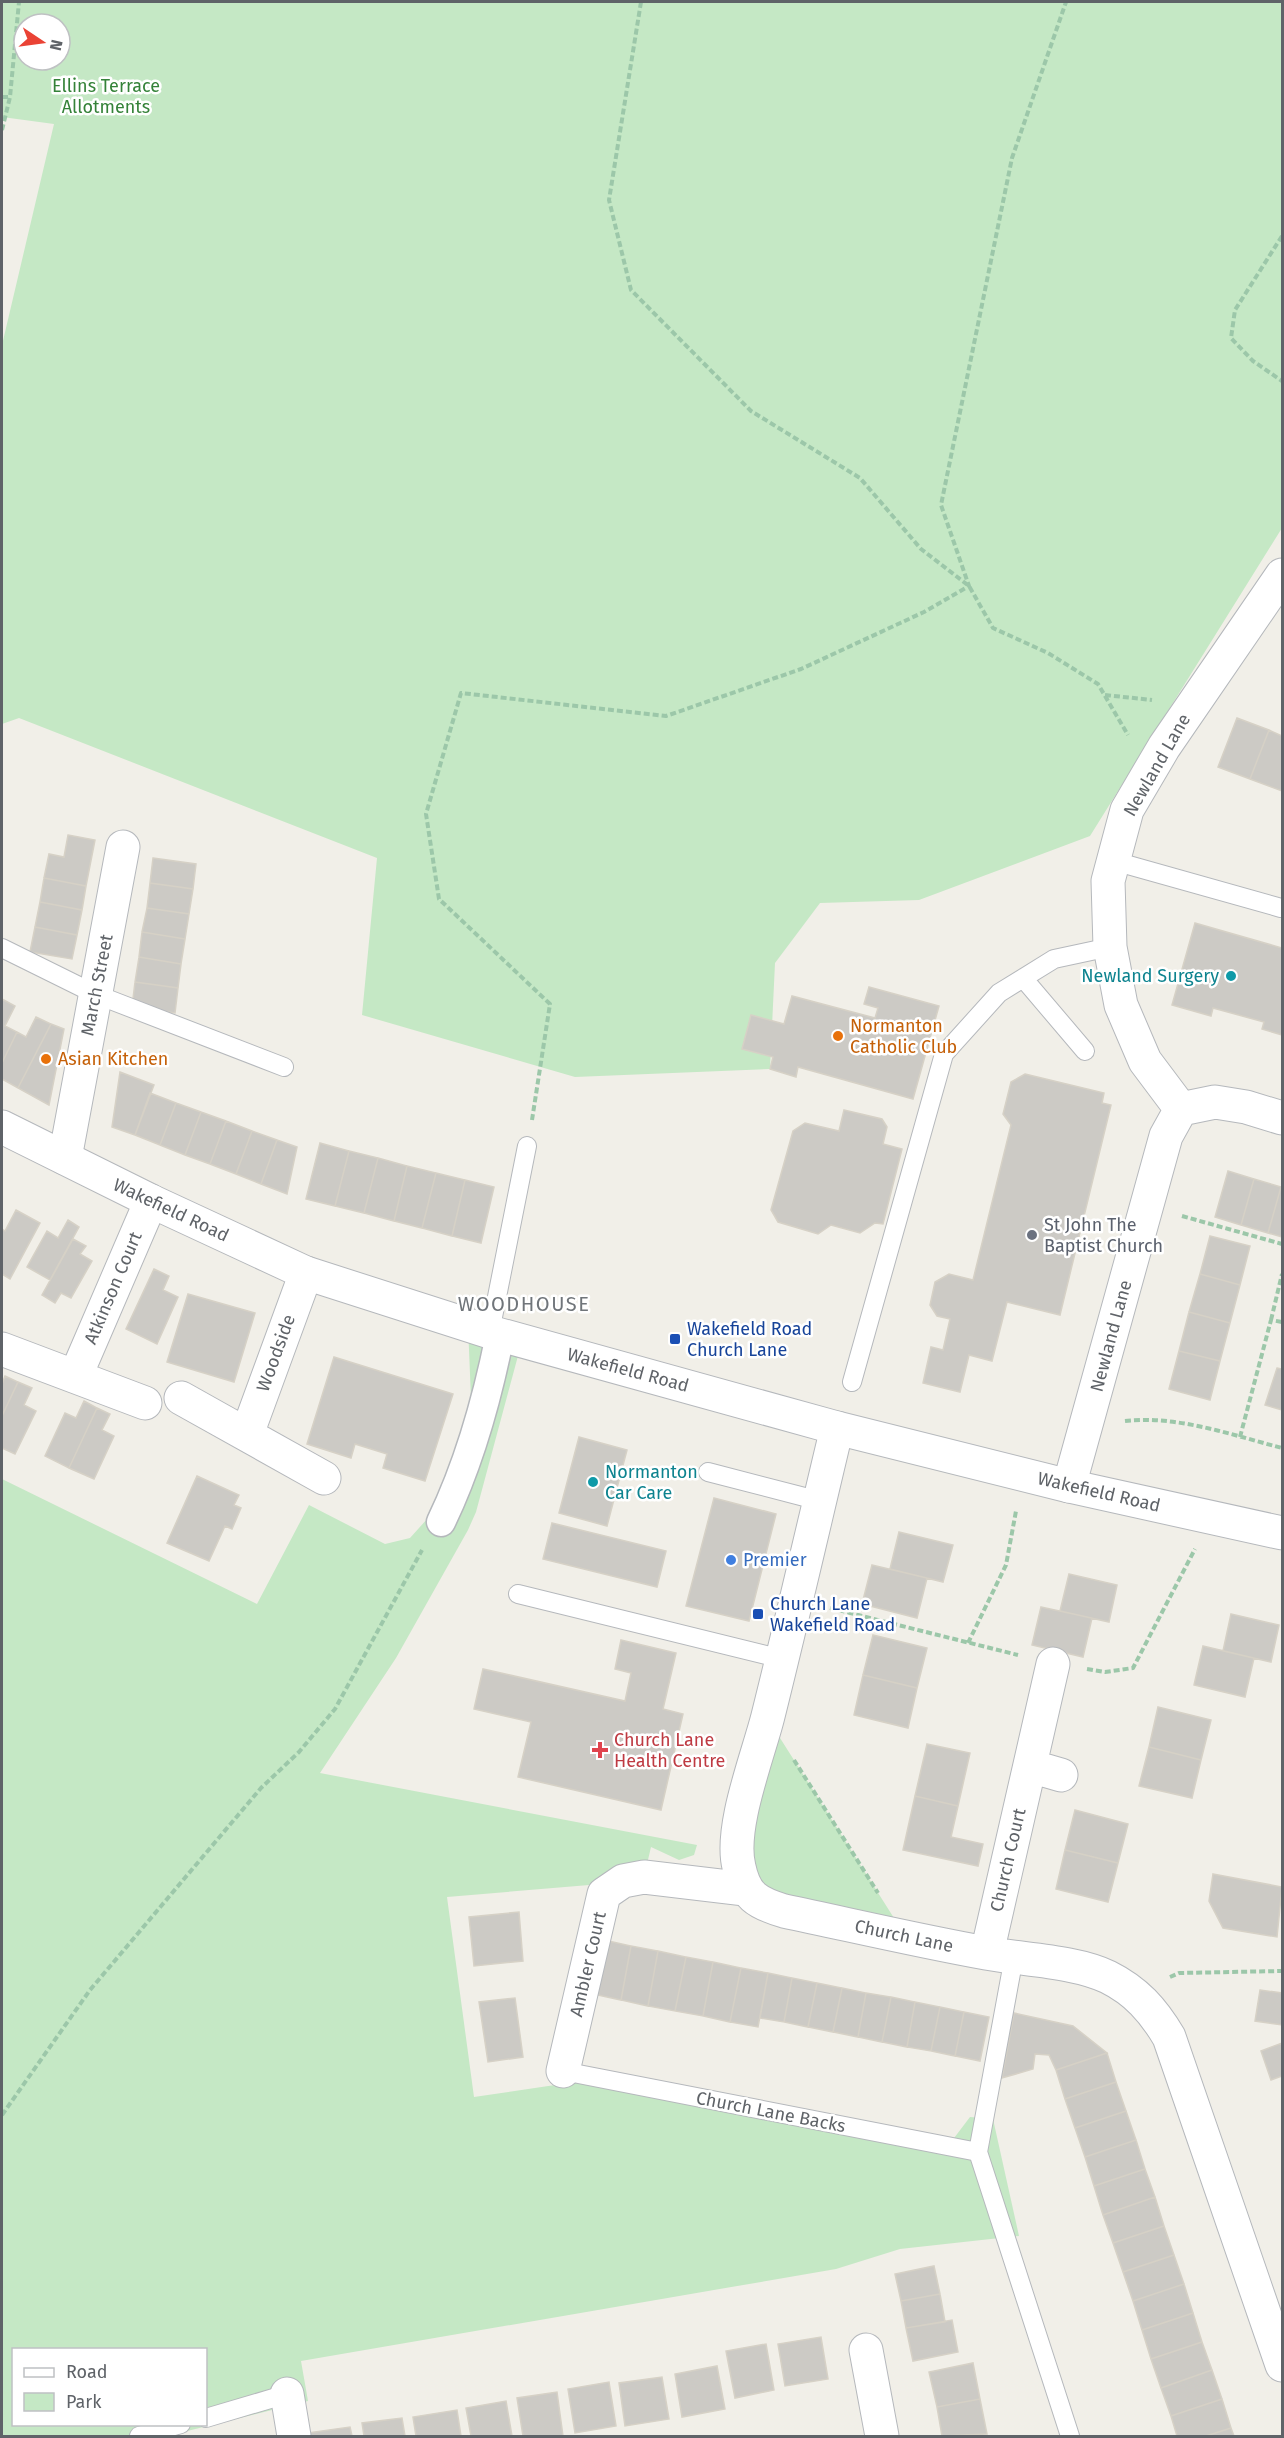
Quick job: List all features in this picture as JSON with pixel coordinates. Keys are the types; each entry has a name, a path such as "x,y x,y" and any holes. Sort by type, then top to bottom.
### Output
{"street":[{"name":"Newland Lane","path":"1069,1486 1166,1136 1181,1109 1145,1061 1121,1005 1110,947 1108,881 1127,810 1153,766 1282,576"},
{"name":"March Street","path":"65,1158 123,847"},
{"path":"1181,1109 1215,1102 1246,1107 1282,1118"},
{"name":"Wakefield Road","path":"2,1127 151,1201 306,1273 495,1334 837,1428 1069,1486 1282,1533"},
{"name":"Atkinson Court","path":"76,1375 151,1201"},
{"name":"Woodside","path":"247,1434 306,1273"},
{"path":"441,1522 463,1476 488,1395 495,1334"},
{"path":"2,1349 76,1375 145,1403"},
{"path":"181,1398 324,1478"},
{"path":"745,1889 738,1865 738,1840 744,1805 768,1719 837,1428"},
{"name":"Church Court","path":"1000,1955 1030,1766 1053,1664"},
{"path":"1030,1766 1061,1774"},
{"name":"Ambler Court","path":"563,2071 604,1894 623,1881 644,1877 745,1889"},
{"name":"Church Lane","path":"745,1889 763,1905 906,1937 1106,1976 1133,1992 1155,2013 1169,2037 1272,2303 1282,2365"},
{"path":"866,2350 882,2436"},
{"path":"287,2394 294,2436"}],"lane":[{"path":"1114,861 1281,908"},
{"path":"852,1382 944,1054 999,993 1054,959 1110,947"},
{"path":"2,948 95,994 285,1067"},
{"path":"1023,978 1085,1051"},
{"path":"495,1334 527,1146"},
{"path":"708,1472 820,1501"},
{"path":"518,1594 782,1659"},
{"path":"1000,1955 978,2152 1070,2436"},
{"name":"Church Lane Backs","path":"563,2071 978,2152"},
{"path":"207,2418 287,2394"},
{"path":"139,2436 174,2426"}],"path":[{"path":"2,130 10,97 19,2"},
{"path":"641,2 609,200 631,290 752,411 860,478 921,549 969,586"},
{"path":"1066,2 1012,158 941,505 969,586 993,628 1048,653 1098,684 1130,737 1153,766"},
{"path":"2,97 10,97"},
{"path":"1282,236 1235,310 1231,338 1252,361 1282,381"},
{"path":"527,1146 550,1004 439,899 426,814 461,693 666,716 801,669 924,612 969,586"},
{"path":"1147,1205 1282,1244"},
{"path":"1240,1437 1282,1274"},
{"path":"1271,1320 1282,1323"},
{"path":"1086,1425 1145,1418 1175,1422 1282,1448"},
{"path":"968,1643 1006,1564 1023,1474"},
{"path":"796,1600 1053,1664 1105,1672 1133,1668 1212,1516"},
{"path":"2,2115 90,1990 261,1788 299,1752 335,1709 408,1574 441,1522"},
{"path":"768,1719 906,1937"},
{"path":"1133,1992 1179,1973 1282,1971"}],"green space":[{"name":"Ellins Terrace Allotments","path":"2,2 1282,2 1282,528 1090,836 919,900 820,903 775,963 770,1069 575,1077 362,1015 377,858 19,718 2,724 2,345 54,124 2,117"},
{"path":"468,1325 522,1341 476,1512 468,1530 396,1658 320,1773 697,1845 694,1855 679,1860 651,1847 644,1877 604,1894 589,1885 447,1897 474,2097 555,2085 563,2071 948,2146 970,2117 993,2119 1019,2236 900,2249 836,2269 301,2361 308,2401 167,2436 2,2436 2,1479 257,1604 309,1505 385,1544 410,1538 428,1518 446,1487 471,1399"},
{"path":"768,1719 906,1937 763,1905 738,1840"}],"building":[{"path":"1237,718 1269,730 1250,779 1218,767"},
{"path":"1269,730 1282,736 1282,791 1250,779"},
{"path":"68,835 95,840 86,886 44,878 49,854 64,857"},
{"path":"153,858 196,864 193,889 150,883"},
{"path":"44,878 86,886 82,910 40,902"},
{"path":"150,883 193,889 189,914 147,908"},
{"path":"40,902 82,910 77,935 35,927"},
{"path":"147,908 189,914 185,939 142,932"},
{"name":"Newland Surgery","path":"1195,923 1282,948 1282,1035 1262,1029 1264,1022 1213,1008 1211,1016 1172,1005"},
{"path":"35,927 77,935 72,959 30,952"},
{"path":"142,932 185,939 181,964 139,957"},
{"path":"139,957 181,964 178,988 135,982"},
{"path":"135,982 178,988 175,1013 132,1007"},
{"name":"Normanton Catholic Club","path":"869,987 939,1006 913,1099 798,1067 796,1077 770,1069 773,1057 742,1049 751,1015 784,1024 792,996 875,1018 878,1008 864,1004"},
{"path":"2,999 15,1006 5,1026 17,1032 2,1063"},
{"path":"36,1017 51,1024 18,1088 2,1079 2,1063 17,1032 26,1037"},
{"name":"Asian Kitchen","path":"51,1024 64,1029 49,1105 18,1088"},
{"path":"120,1072 154,1085 135,1135 112,1127"},
{"name":"St John The Baptist Church","path":"1025,1074 1104,1093 1102,1103 1111,1105 1060,1315 1007,1302 992,1361 969,1355 960,1392 923,1383 931,1347 943,1350 950,1319 937,1316 930,1305 935,1282 949,1274 973,1280 1011,1125 1003,1114 1011,1082"},
{"path":"150,1093 176,1103 160,1145 135,1135"},
{"path":"176,1103 201,1112 185,1155 160,1145"},
{"path":"844,1110 882,1119 887,1127 883,1144 902,1149 883,1224 875,1223 860,1233 831,1225 818,1234 778,1222 771,1210 793,1131 805,1123 839,1131"},
{"path":"201,1112 226,1121 210,1164 185,1155"},
{"path":"226,1121 252,1131 236,1174 210,1164"},
{"path":"252,1131 277,1140 261,1184 236,1174"},
{"path":"277,1140 297,1147 287,1194 261,1184"},
{"path":"320,1143 349,1151 335,1206 306,1199"},
{"path":"349,1151 378,1158 364,1213 335,1206"},
{"path":"378,1158 407,1166 394,1221 364,1213"},
{"path":"407,1166 436,1173 422,1228 394,1221"},
{"path":"1228,1171 1254,1179 1241,1225 1215,1217"},
{"path":"436,1173 465,1180 452,1236 422,1228"},
{"path":"1254,1179 1281,1187 1268,1233 1241,1225"},
{"path":"465,1180 494,1187 481,1243 452,1236"},
{"path":"1282,1187 1282,1237 1268,1233"},
{"path":"16,1210 40,1223 10,1279 2,1274 2,1229 5,1231"},
{"path":"68,1220 79,1227 50,1280 27,1267 47,1231 58,1238"},
{"path":"1210,1236 1250,1246 1240,1285 1200,1274"},
{"path":"73,1239 86,1246 80,1254 92,1261 71,1298 61,1293 55,1303 42,1295"},
{"path":"154,1269 169,1276 163,1290 178,1297 157,1344 126,1329"},
{"path":"1200,1274 1240,1285 1230,1323 1189,1312"},
{"path":"188,1294 255,1313 234,1382 167,1362"},
{"path":"1189,1312 1230,1323 1220,1361 1179,1351"},
{"path":"1179,1351 1220,1361 1210,1400 1169,1389"},
{"path":"334,1357 453,1394 425,1481 383,1468 387,1454 355,1444 351,1458 307,1444"},
{"path":"1277,1368 1282,1369 1282,1410 1265,1405"},
{"path":"5,1376 18,1382 2,1416 2,1384"},
{"path":"18,1382 32,1388 24,1405 36,1411 15,1454 2,1448 2,1416"},
{"path":"84,1401 97,1408 69,1468 45,1456 65,1413 76,1418"},
{"path":"97,1408 110,1414 102,1430 114,1436 94,1479 69,1468"},
{"name":"Normanton Car Care","path":"579,1437 627,1450 607,1526 559,1513"},
{"path":"197,1476 239,1495 234,1505 241,1508 232,1529 225,1526 209,1561 167,1543"},
{"name":"Premier","path":"714,1498 776,1514 749,1621 686,1606"},
{"name":"Normanton Car Care","path":"552,1523 666,1551 657,1587 543,1559"},
{"path":"899,1532 953,1545 943,1582 890,1569"},
{"path":"872,1565 927,1578 917,1618 862,1604"},
{"path":"1069,1574 1117,1585 1109,1622 1060,1611"},
{"path":"1041,1607 1092,1618 1083,1657 1032,1645"},
{"path":"1231,1614 1279,1625 1271,1662 1223,1651"},
{"path":"873,1635 927,1648 917,1688 863,1675"},
{"name":"Church Lane Health Centre","path":"621,1640 676,1653 663,1709 683,1714 661,1810 518,1777 531,1722 474,1709 483,1669 625,1701 631,1673 615,1669"},
{"path":"1203,1646 1254,1658 1245,1697 1194,1685"},
{"path":"863,1675 917,1688 908,1728 854,1715"},
{"path":"1158,1707 1211,1720 1201,1760 1149,1747"},
{"path":"927,1744 970,1753 958,1806 915,1796"},
{"path":"1149,1747 1201,1760 1192,1798 1139,1786"},
{"path":"915,1796 958,1806 951,1837 983,1844 978,1866 903,1850"},
{"path":"1075,1810 1128,1824 1118,1863 1065,1850"},
{"path":"1065,1850 1118,1863 1108,1902 1056,1889"},
{"path":"1213,1874 1282,1887 1277,1937 1223,1928 1209,1901"},
{"path":"519,1912 523,1961 474,1966 469,1917"},
{"path":"604,1940 631,1946 621,2000 593,1994"},
{"path":"631,1946 658,1951 648,2006 621,2000"},
{"path":"658,1951 686,1957 675,2011 648,2006"},
{"path":"686,1957 713,1962 703,2016 675,2011"},
{"path":"713,1962 741,1968 730,2022 703,2016"},
{"path":"741,1968 768,1973 758,2027 730,2022"},
{"path":"768,1973 792,1978 784,2022 760,2018"},
{"path":"792,1978 817,1983 808,2027 784,2022"},
{"path":"817,1983 842,1988 833,2032 808,2027"},
{"path":"842,1988 866,1993 858,2037 833,2032"},
{"path":"1260,1990 1282,1993 1282,2025 1255,2021"},
{"path":"866,1993 891,1997 882,2042 858,2037"},
{"path":"891,1997 915,2002 907,2047 882,2042"},
{"path":"515,1998 523,2057 488,2062 479,2002"},
{"path":"915,2002 940,2007 931,2051 907,2047"},
{"path":"940,2007 964,2012 955,2056 931,2051"},
{"path":"964,2012 989,2017 980,2061 955,2056"},
{"path":"1014,2013 1073,2026 1107,2053 1056,2070 1049,2055 1035,2054 1033,2069 1002,2078"},
{"path":"1282,2043 1282,2076 1271,2080 1261,2051"},
{"path":"1107,2053 1116,2082 1065,2099 1056,2070"},
{"path":"1116,2082 1126,2111 1075,2128 1065,2099"},
{"path":"1126,2111 1136,2140 1085,2157 1075,2128"},
{"path":"1136,2140 1145,2169 1094,2186 1085,2157"},
{"path":"1145,2169 1155,2197 1103,2215 1094,2186"},
{"path":"1155,2197 1164,2226 1113,2243 1103,2215"},
{"path":"1164,2226 1174,2255 1123,2272 1113,2243"},
{"path":"1174,2255 1184,2284 1133,2301 1123,2272"},
{"path":"934,2266 940,2294 901,2301 895,2274"},
{"path":"1184,2284 1193,2313 1142,2330 1133,2301"},
{"path":"940,2294 945,2322 906,2328 901,2301"},
{"path":"1193,2313 1202,2342 1151,2359 1142,2330"},
{"path":"952,2320 958,2352 913,2361 906,2328"},
{"path":"821,2337 828,2379 785,2386 778,2344"},
{"path":"1202,2342 1212,2370 1161,2388 1151,2359"},
{"path":"766,2344 774,2390 735,2398 726,2351"},
{"path":"973,2363 980,2399 937,2407 929,2372"},
{"path":"717,2366 725,2409 682,2417 675,2374"},
{"path":"1212,2370 1222,2399 1171,2416 1161,2388"},
{"path":"662,2377 669,2419 625,2426 619,2383"},
{"path":"609,2382 616,2426 575,2433 568,2389"},
{"path":"557,2392 563,2436 523,2436 517,2398"},
{"path":"980,2399 987,2434 942,2436 937,2407"},
{"path":"1222,2399 1231,2428 1206,2436 1177,2436 1171,2416"},
{"path":"506,2401 512,2436 471,2436 466,2408"},
{"path":"457,2410 461,2436 416,2436 413,2417"},
{"path":"402,2418 405,2436 364,2436 362,2423"},
{"path":"350,2427 352,2436 308,2436 307,2433"},
{"path":"1231,2428 1234,2436 1206,2436"}],"place":[{"name":"Newland Surgery","path":"1231,976"},
{"name":"Normanton Catholic Club","path":"838,1036"},
{"name":"Asian Kitchen","path":"46,1059"},
{"name":"St John The Baptist Church","path":"1032,1235"},
{"name":"Wakefield Road Church Lane","path":"675,1339"},
{"name":"Normanton Car Care","path":"593,1482"},
{"name":"Premier","path":"731,1560"},
{"name":"Church Lane Wakefield Road","path":"758,1614"},
{"name":"Church Lane Health Centre","path":"600,1750"}],"district":[{"name":"WOODHOUSE","path":"524,1304"}]}
